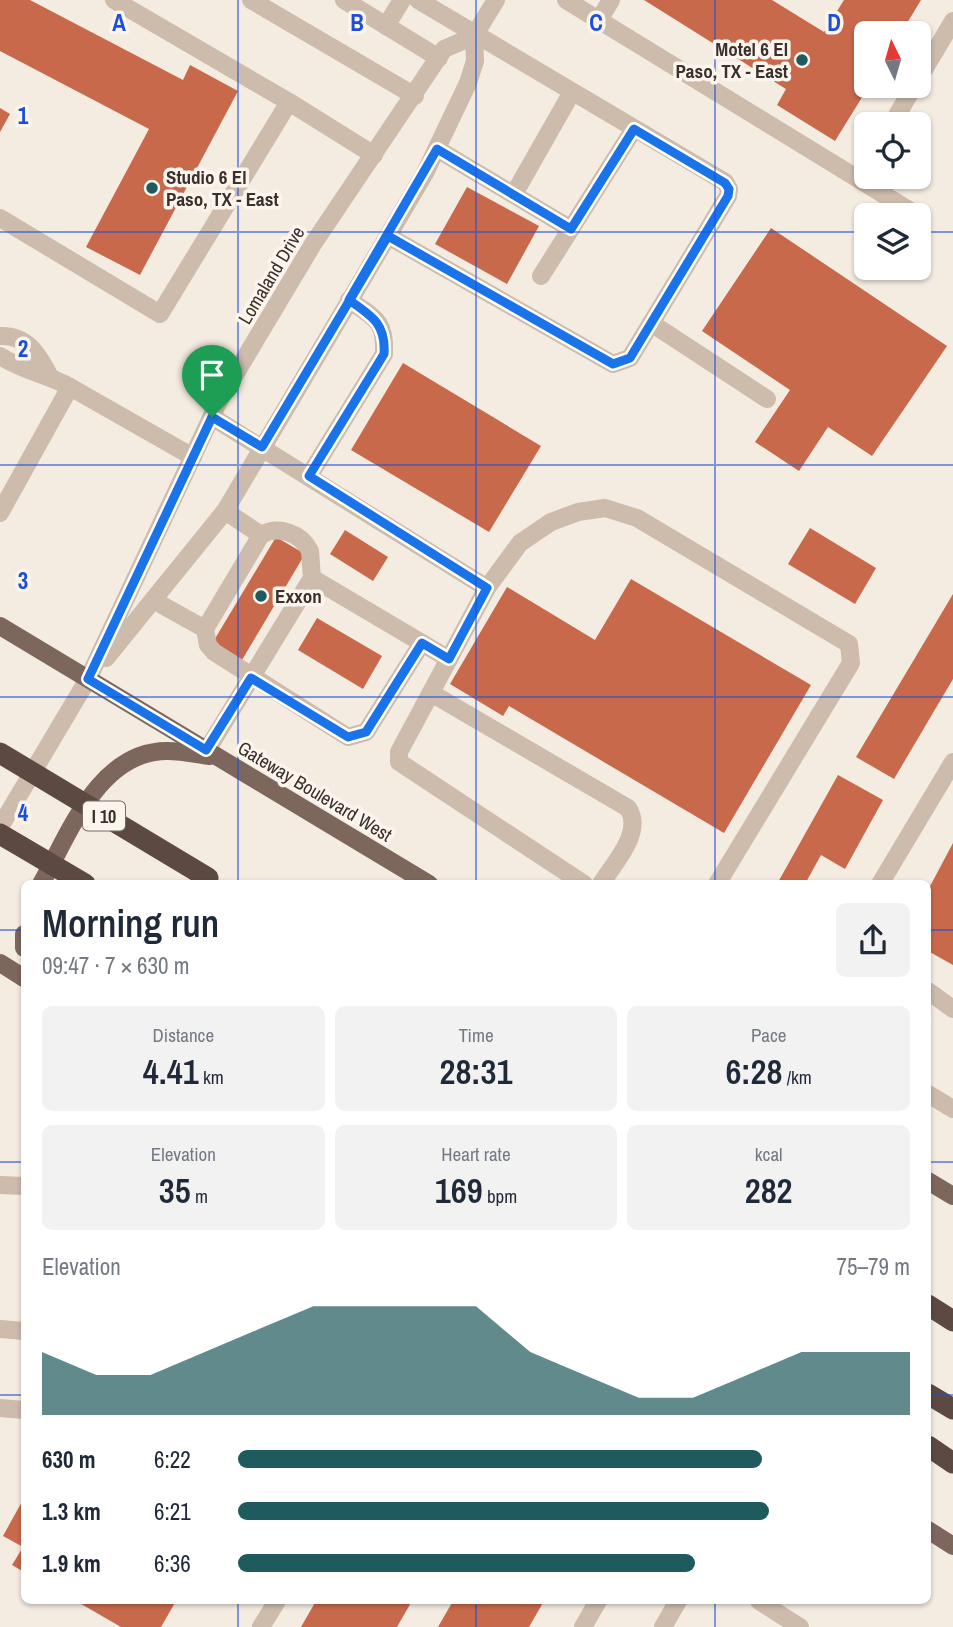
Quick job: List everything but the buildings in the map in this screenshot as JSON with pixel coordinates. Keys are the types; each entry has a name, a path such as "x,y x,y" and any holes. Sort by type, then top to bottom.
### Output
{"highway":[{"name":"I 10","path":"0,753 210,880"},
{"path":"0,834 78,880"},
{"path":"931,1307 953,1321"},
{"path":"931,1396 953,1409"},
{"path":"931,1448 953,1463"}],"main road":[{"name":"Gateway Boulevard West","path":"0,626 422,880"},
{"path":"43,880 94,788 126,762 165,751 212,754"},
{"path":"0,963 21,976"},
{"path":"931,1183 953,1196"},
{"path":"931,1532 953,1546"}],"street":[{"path":"114,0 374,155"},
{"path":"251,0 415,96"},
{"path":"344,0 439,58"},
{"path":"386,26 402,0"},
{"path":"388,236 613,364 630,358 728,196 729,189 725,183 474,36 418,0"},
{"name":"Lomaland Drive","path":"88,679 225,510 437,149 468,83 475,61 474,36 496,0"},
{"path":"566,0 854,168"},
{"path":"599,20 611,0"},
{"path":"931,58 953,21"},
{"name":"Lomaland Drive","path":"0,827 88,679 212,417 313,244 415,96 444,49 474,36"},
{"path":"514,194 572,93"},
{"path":"0,218 160,314 289,102"},
{"path":"541,276 634,129"},
{"path":"437,149 571,229"},
{"path":"883,189 902,203"},
{"path":"309,476 384,354 385,339 380,322 349,300"},
{"path":"651,323 767,399"},
{"path":"0,336 13,335 36,350 49,376"},
{"path":"0,356 21,370 49,376 193,457"},
{"path":"0,513 70,387"},
{"path":"212,417 487,588"},
{"path":"578,880 399,762 399,752 487,588 520,543 551,522 578,512 605,508 637,518 849,644 851,663 719,880"},
{"path":"225,510 261,535"},
{"path":"212,754 251,678 312,578 307,545 280,529 261,535 205,629 208,645 214,652 251,678 348,737 354,737 366,732 422,643"},
{"path":"312,578 449,659"},
{"path":"153,600 205,629"},
{"path":"431,693 628,808 632,815 633,832 603,880"},
{"path":"882,880 953,762"},
{"path":"931,993 953,1009"},
{"path":"931,1096 953,1109"},
{"path":"0,1185 21,1186"},
{"path":"0,1329 21,1331"},
{"path":"0,1408 21,1410"},
{"path":"261,1627 274,1604"},
{"path":"583,1627 596,1604"},
{"path":"663,1627 676,1604"},
{"path":"764,1604 800,1627"}],"place":[{"name":"Motel 6 El Paso, TX - East","path":"802,60"},
{"name":"Studio 6 El Paso, TX - East","path":"152,188"},
{"name":"Exxon","path":"261,596"}],"route":[{"path":"212,417 88,679 206,750 251,678 348,737 360,735 366,732 422,643 449,659 487,588 309,476 380,365 384,354 385,339 380,322 349,300 437,149 571,229 634,129 725,183 729,189 728,196 690,260 630,358 624,363 613,364 388,236 349,300 262,447 212,417"}]}
